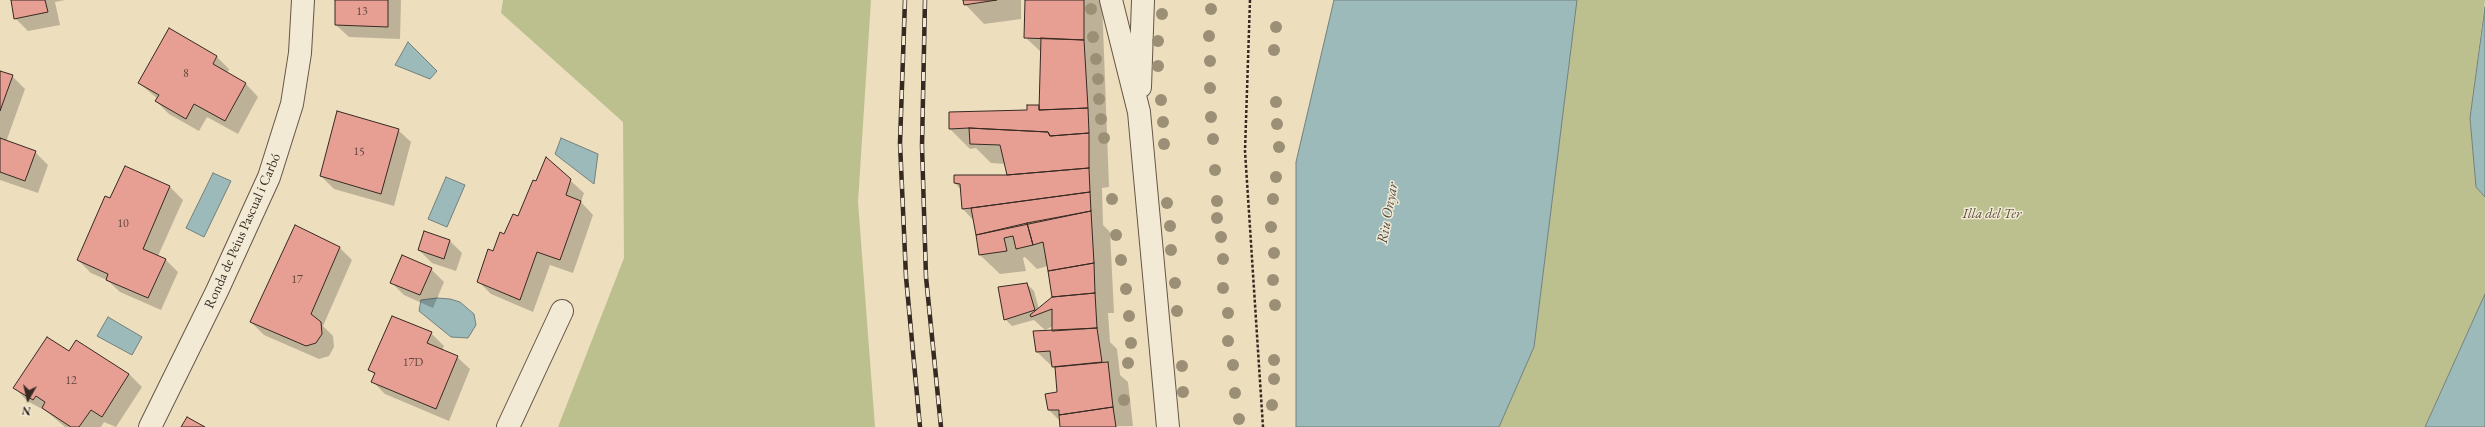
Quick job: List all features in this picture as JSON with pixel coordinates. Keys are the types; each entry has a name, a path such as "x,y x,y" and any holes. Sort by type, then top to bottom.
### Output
{"street":[{"name":"Ronda de Peius Pascual i Carbó","path":"150,427 217,291 269,177 292,104 300,53 303,0"},
{"path":"1110,0 1139,112"},
{"path":"1143,0 1139,112 1168,427"},
{"path":"508,427 562,311"}],"path":[{"path":"1250,0 1245,151 1262,427"}],"green space":[{"path":"503,0 871,0 858,202 875,427 558,427 624,258 623,122 501,13"},
{"name":"Illa del Ter","path":"1577,0 2485,0 2470,118 2476,187 2485,197 2485,294 2425,427 1499,427 1534,347"}],"water":[{"name":"Riu Onyar","path":"1334,0 1577,0 1534,347 1499,427 1296,427 1296,162"},
{"path":"2485,7 2485,197 2476,187 2470,118"},
{"path":"408,42 437,71 430,79 395,65"},
{"path":"561,138 598,154 594,184 555,154"},
{"path":"213,173 231,181 204,237 186,228"},
{"path":"446,177 465,185 447,227 428,219"},
{"path":"2485,294 2485,427 2425,427"},
{"path":"437,298 450,299 460,302 474,314 476,325 468,338 451,337 419,311 421,300"},
{"path":"108,317 142,337 132,355 97,336"}],"building":[{"path":"11,0 45,0 48,12 14,19"},
{"path":"335,0 388,0 388,27 335,25"},
{"path":"963,0 997,0 964,5"},
{"path":"1025,0 1084,0 1084,40 1024,38"},
{"path":"169,28 217,56 213,64 246,83 225,121 194,104 186,119 155,101 159,95 138,83"},
{"path":"1041,38 1084,40 1088,108 1039,110"},
{"path":"0,71 13,75 0,111"},
{"path":"1027,105 1039,105 1039,110 1088,108 1089,133 1050,136 1048,132 969,128 949,129 949,112 1027,110"},
{"path":"337,111 399,129 381,194 320,176"},
{"path":"969,128 1048,132 1050,136 1089,133 1089,168 1007,175 1000,145 970,144"},
{"path":"0,138 36,151 25,181 0,172"},
{"path":"546,157 571,179 566,195 581,201 560,260 537,252 520,300 477,282 488,249 493,251 500,232 504,234 513,214 518,216 533,180 536,181"},
{"path":"125,166 170,186 143,249 166,259 148,298 106,280 108,274 77,260 105,196 110,198"},
{"path":"1089,168 1090,192 962,209 960,184 954,183 954,175 1007,175"},
{"path":"1090,192 1091,211 976,235 971,208"},
{"path":"1091,211 1094,263 1048,271 1043,242 1033,245 1027,223"},
{"path":"1027,223 1033,245 1016,249 1013,236 1004,238 1007,251 979,255 976,235"},
{"path":"295,225 340,247 311,314 321,322 322,334 316,343 306,346 250,322"},
{"path":"424,231 450,240 444,259 418,250"},
{"path":"402,255 432,268 420,295 390,283"},
{"path":"1094,263 1095,293 1052,297 1048,271"},
{"path":"1027,283 1035,310 1004,320 998,287"},
{"path":"1095,293 1097,328 1052,331 1052,309 1031,317 1030,315 1052,297"},
{"path":"392,316 432,332 427,343 458,356 436,409 371,382 375,373 368,370"},
{"path":"1097,328 1102,362 1052,367 1050,351 1036,352 1033,331"},
{"path":"47,337 69,351 76,340 129,374 102,417 91,410 79,427 71,427 42,408 45,402 36,396 33,400 13,388"},
{"path":"1108,362 1113,407 1059,415 1059,410 1048,410 1045,394 1057,392 1055,367"},
{"path":"1113,407 1116,427 1060,427 1059,415"},
{"path":"187,417 205,427 181,427"}],"railway":[{"path":"905,0 900,143 906,277 920,427"},
{"path":"925,0 922,146 926,277 941,427"}]}
